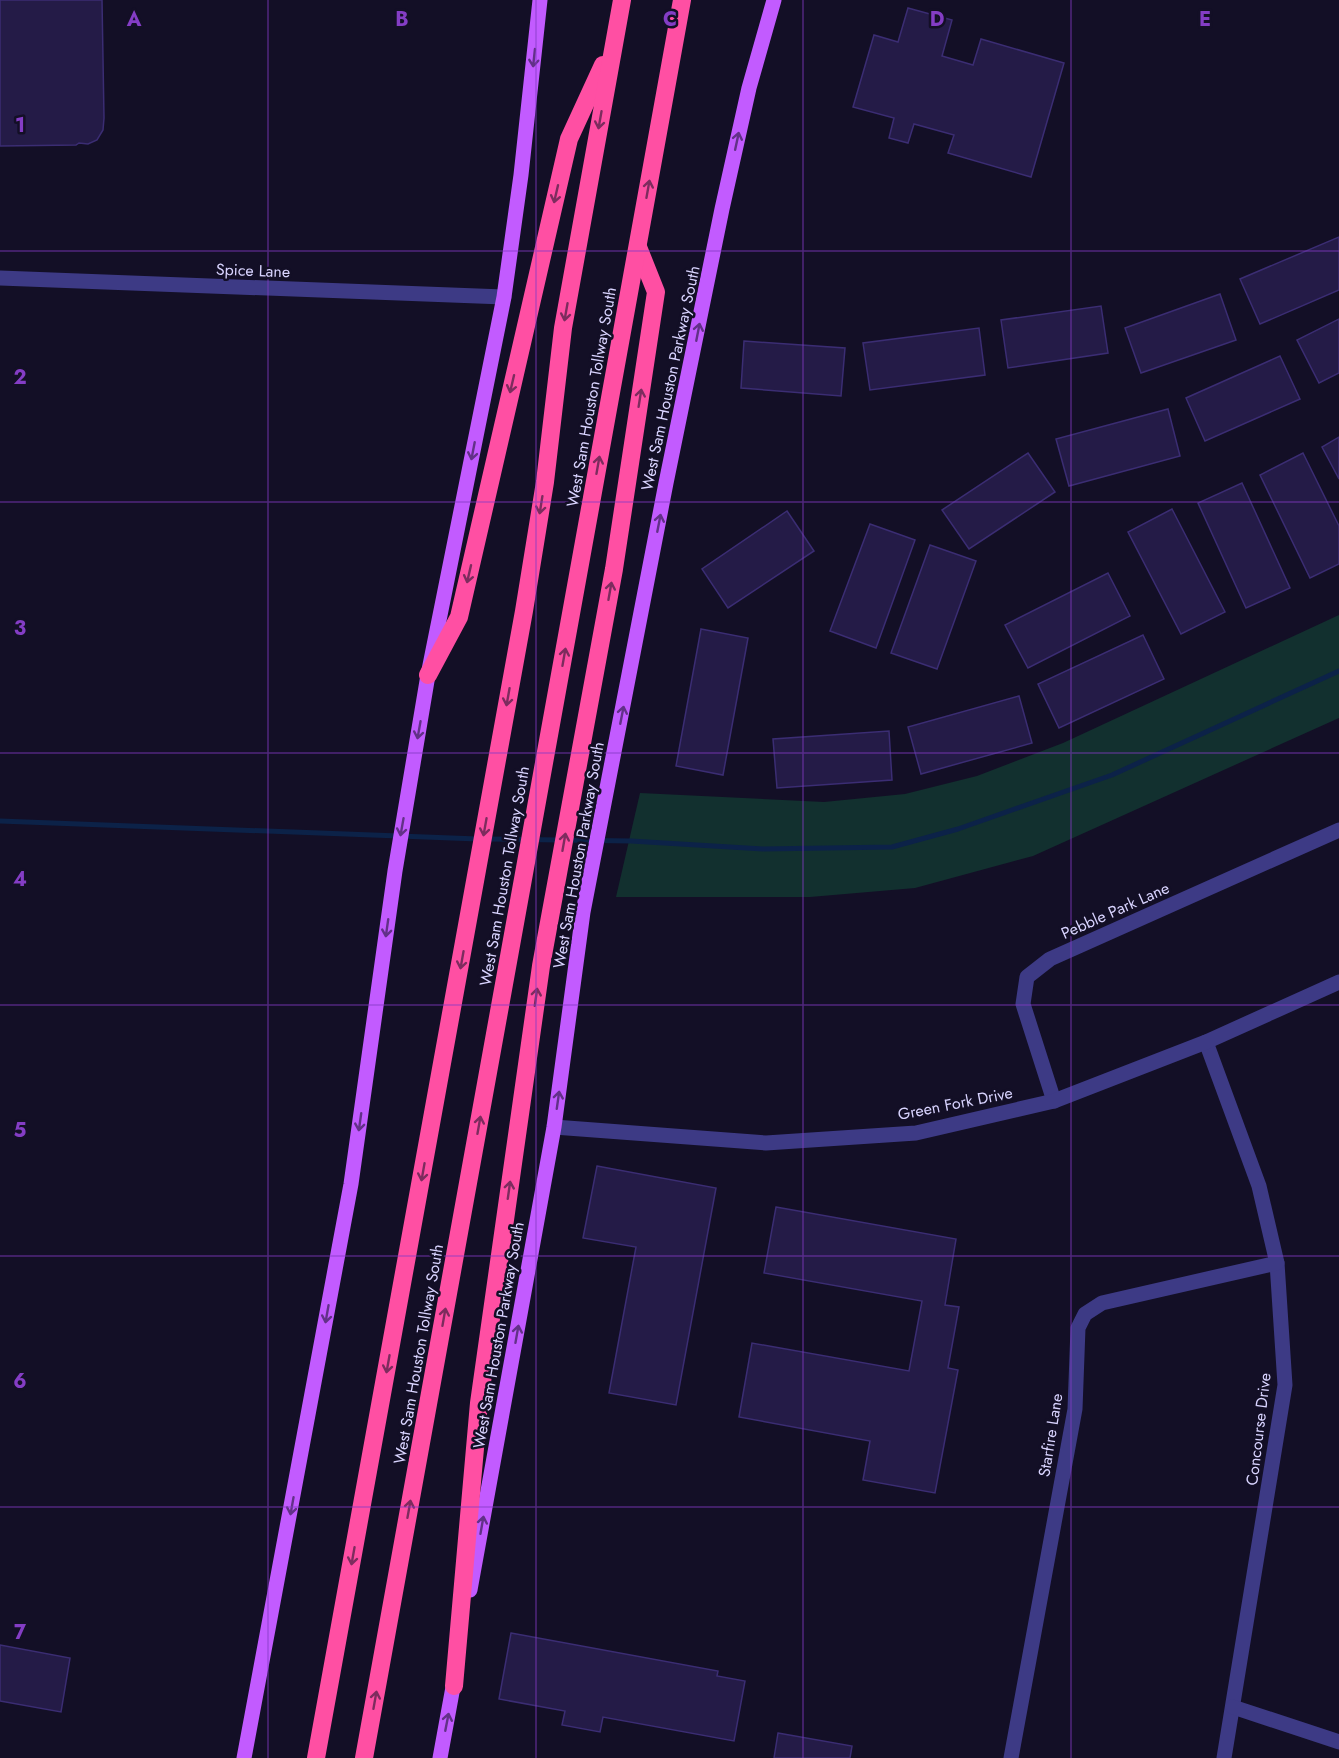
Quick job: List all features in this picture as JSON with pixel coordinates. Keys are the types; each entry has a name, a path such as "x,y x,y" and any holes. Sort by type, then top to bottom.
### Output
{"highway":[{"name":"West Sam Houston Tollway South","path":"316,1758 495,770 545,482 563,328 622,0"},
{"name":"West Sam Houston Tollway South","path":"364,1758 682,0"},
{"path":"428,675 459,617 569,139 614,42"},
{"path":"454,1686 479,1402 541,966 614,569 656,292 638,247"}],"main road":[{"path":"244,1758 351,1184 395,870 428,675 504,297 521,175 540,0"},
{"name":"West Sam Houston Parkway South","path":"440,1758 554,1127 583,912 722,209 749,88 774,0"}],"street":[{"name":"Spice Lane","path":"0,278 504,297"},
{"name":"Pebble Park Lane","path":"1054,1101 1023,1004 1027,977 1050,959 1339,831"},
{"name":"Green Fork Drive","path":"554,1127 766,1143 916,1133 1054,1101 1206,1042 1339,982"},
{"name":"Concourse Drive","path":"1206,1042 1259,1186 1277,1263 1285,1385 1224,1758"},
{"name":"Starfire Lane","path":"1011,1758 1075,1409 1078,1328 1085,1314 1102,1303 1277,1263"},
{"path":"1233,1707 1339,1742"}],"green space":[{"path":"1339,615 1339,718 1033,856 915,888 810,897 616,897 640,793 824,802 905,794 977,776 1063,743"}],"building":[{"path":"0,0 102,0 104,118 103,130 97,140 88,144 76,145 0,146"},
{"path":"908,8 952,20 942,56 973,65 981,39 1064,63 1031,177 948,153 954,135 914,124 908,143 889,138 894,118 853,107 874,35 898,42"},
{"path":"1339,237 1339,290 1260,324 1240,279"},
{"path":"1220,294 1236,340 1141,373 1125,328"},
{"path":"1101,306 1108,353 1008,368 1001,320"},
{"path":"1339,319 1339,373 1319,383 1297,340"},
{"path":"979,328 985,375 870,390 863,343"},
{"path":"744,341 845,348 841,396 741,388"},
{"path":"1280,356 1300,399 1205,441 1186,398"},
{"path":"1168,409 1180,456 1069,486 1056,439"},
{"path":"1339,437 1339,479 1322,447"},
{"path":"1028,453 1055,492 969,549 942,510"},
{"path":"1303,453 1339,526 1339,564 1310,578 1260,475"},
{"path":"1242,483 1290,588 1246,608 1198,503"},
{"path":"1172,509 1225,612 1181,634 1128,532"},
{"path":"787,511 814,551 728,608 702,569"},
{"path":"870,524 915,540 876,648 830,631"},
{"path":"930,545 976,561 937,669 891,653"},
{"path":"1108,573 1130,616 1028,668 1005,625"},
{"path":"701,629 748,638 723,775 676,766"},
{"path":"1143,635 1164,679 1059,728 1038,684"},
{"path":"1019,696 1032,743 921,774 908,727"},
{"path":"889,731 892,780 777,788 773,739"},
{"path":"597,1166 716,1188 676,1405 609,1393 636,1247 583,1238"},
{"path":"776,1207 956,1239 945,1305 959,1307 948,1368 958,1370 935,1493 863,1480 870,1441 739,1417 752,1343 909,1371 922,1301 764,1273"},
{"path":"511,1633 718,1671 717,1676 745,1681 734,1741 603,1717 600,1732 562,1725 565,1711 499,1699"},
{"path":"0,1645 70,1658 61,1712 0,1701"},
{"path":"778,1733 852,1746 850,1758 774,1758"}],"waterway":[{"path":"487,839 631,841 763,849 892,847 958,829 1112,775 1339,671"},
{"path":"0,821 478,839"}]}
